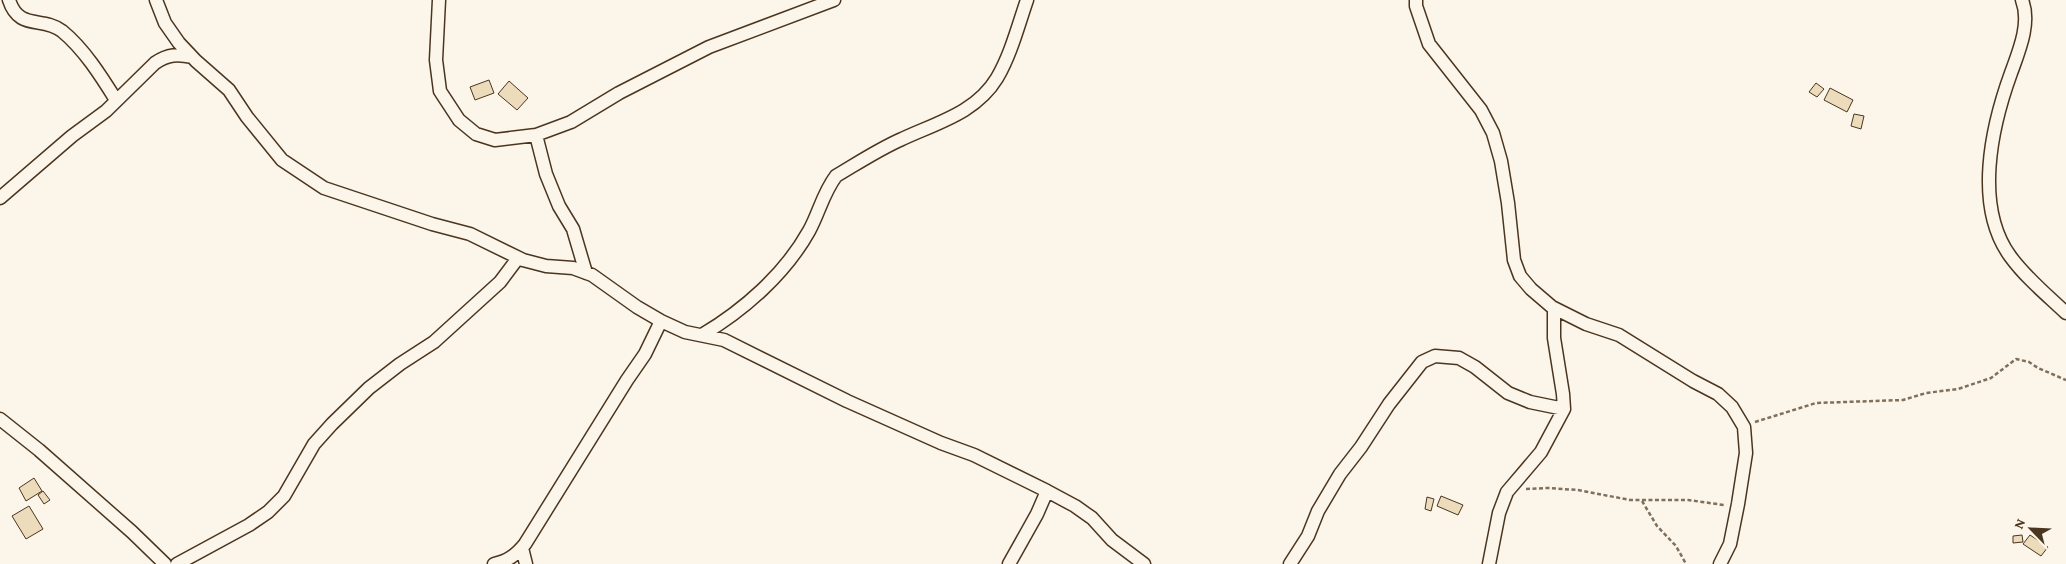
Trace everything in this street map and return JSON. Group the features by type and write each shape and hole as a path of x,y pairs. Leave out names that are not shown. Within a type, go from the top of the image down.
{"street":[{"path":"10,0 15,13 22,19 53,26 62,31 80,49 116,100"},
{"path":"156,0 165,23 179,42 228,90 282,160 324,188 470,234 518,258 546,266 573,268 598,278 637,307 661,321 685,332 724,340 847,401 940,443 974,456 1047,491 1075,506 1092,518 1112,540 1144,564"},
{"path":"439,0 436,60 440,91 459,120 476,134 496,140 536,135 570,122 619,93 710,47 834,0"},
{"path":"702,335 723,323 774,279 809,231 829,186 836,176 902,138 956,115 976,102 996,80 1000,72 1008,55 1027,0"},
{"path":"1416,0 1416,6 1429,44 1481,110 1493,133 1501,161 1508,203 1514,260 1520,276 1530,289 1554,309 1586,324 1620,335 1693,381 1718,394 1732,407 1744,427 1746,453 1738,504 1730,544 1720,564"},
{"path":"2022,0 2025,28 1998,112 1990,174 1989,203 1996,228 2009,255 2024,273 2066,313"},
{"path":"0,198 116,100 164,56 192,56"},
{"path":"536,135 546,174 559,206 573,230 586,273"},
{"path":"177,564 241,530 268,512 284,496 314,444 332,424 369,388 441,336 500,282 518,258"},
{"path":"1488,564 1499,513 1507,492 1541,452 1564,409 1554,338 1554,309"},
{"path":"494,564 507,561 522,548 645,354 661,321"},
{"path":"1290,564 1308,536 1318,511 1340,474 1361,447 1389,404 1422,362 1435,356 1458,358 1475,367 1508,393 1530,402 1564,409"},
{"path":"0,419 53,462 165,564"},
{"path":"1009,564 1038,514 1047,491"},
{"path":"522,548 526,564"}],"path":[{"path":"1744,427 1816,403 1902,400 1926,393 1958,389 1990,378 2016,359 2029,362 2066,380"},
{"path":"1507,492 1548,488 1578,490 1642,501 1688,500 1718,505 1738,504"},
{"path":"1642,501 1657,526 1676,546 1686,564"}],"building":[{"path":"489,80 494,93 475,100 470,87"},
{"path":"509,81 528,98 517,110 498,94"},
{"path":"1816,83 1824,89 1817,97 1809,92"},
{"path":"1830,88 1853,100 1847,112 1824,100"},
{"path":"1854,114 1864,116 1861,129 1851,126"},
{"path":"34,478 42,491 26,501 19,488"},
{"path":"43,491 50,500 44,504 38,495"},
{"path":"1441,496 1463,505 1458,515 1437,506"},
{"path":"1427,497 1434,499 1431,511 1425,509"},
{"path":"29,506 43,529 26,539 12,516"},
{"path":"2022,535 2023,542 2013,543 2013,536"},
{"path":"2030,535 2048,547 2041,556 2023,544"}]}
